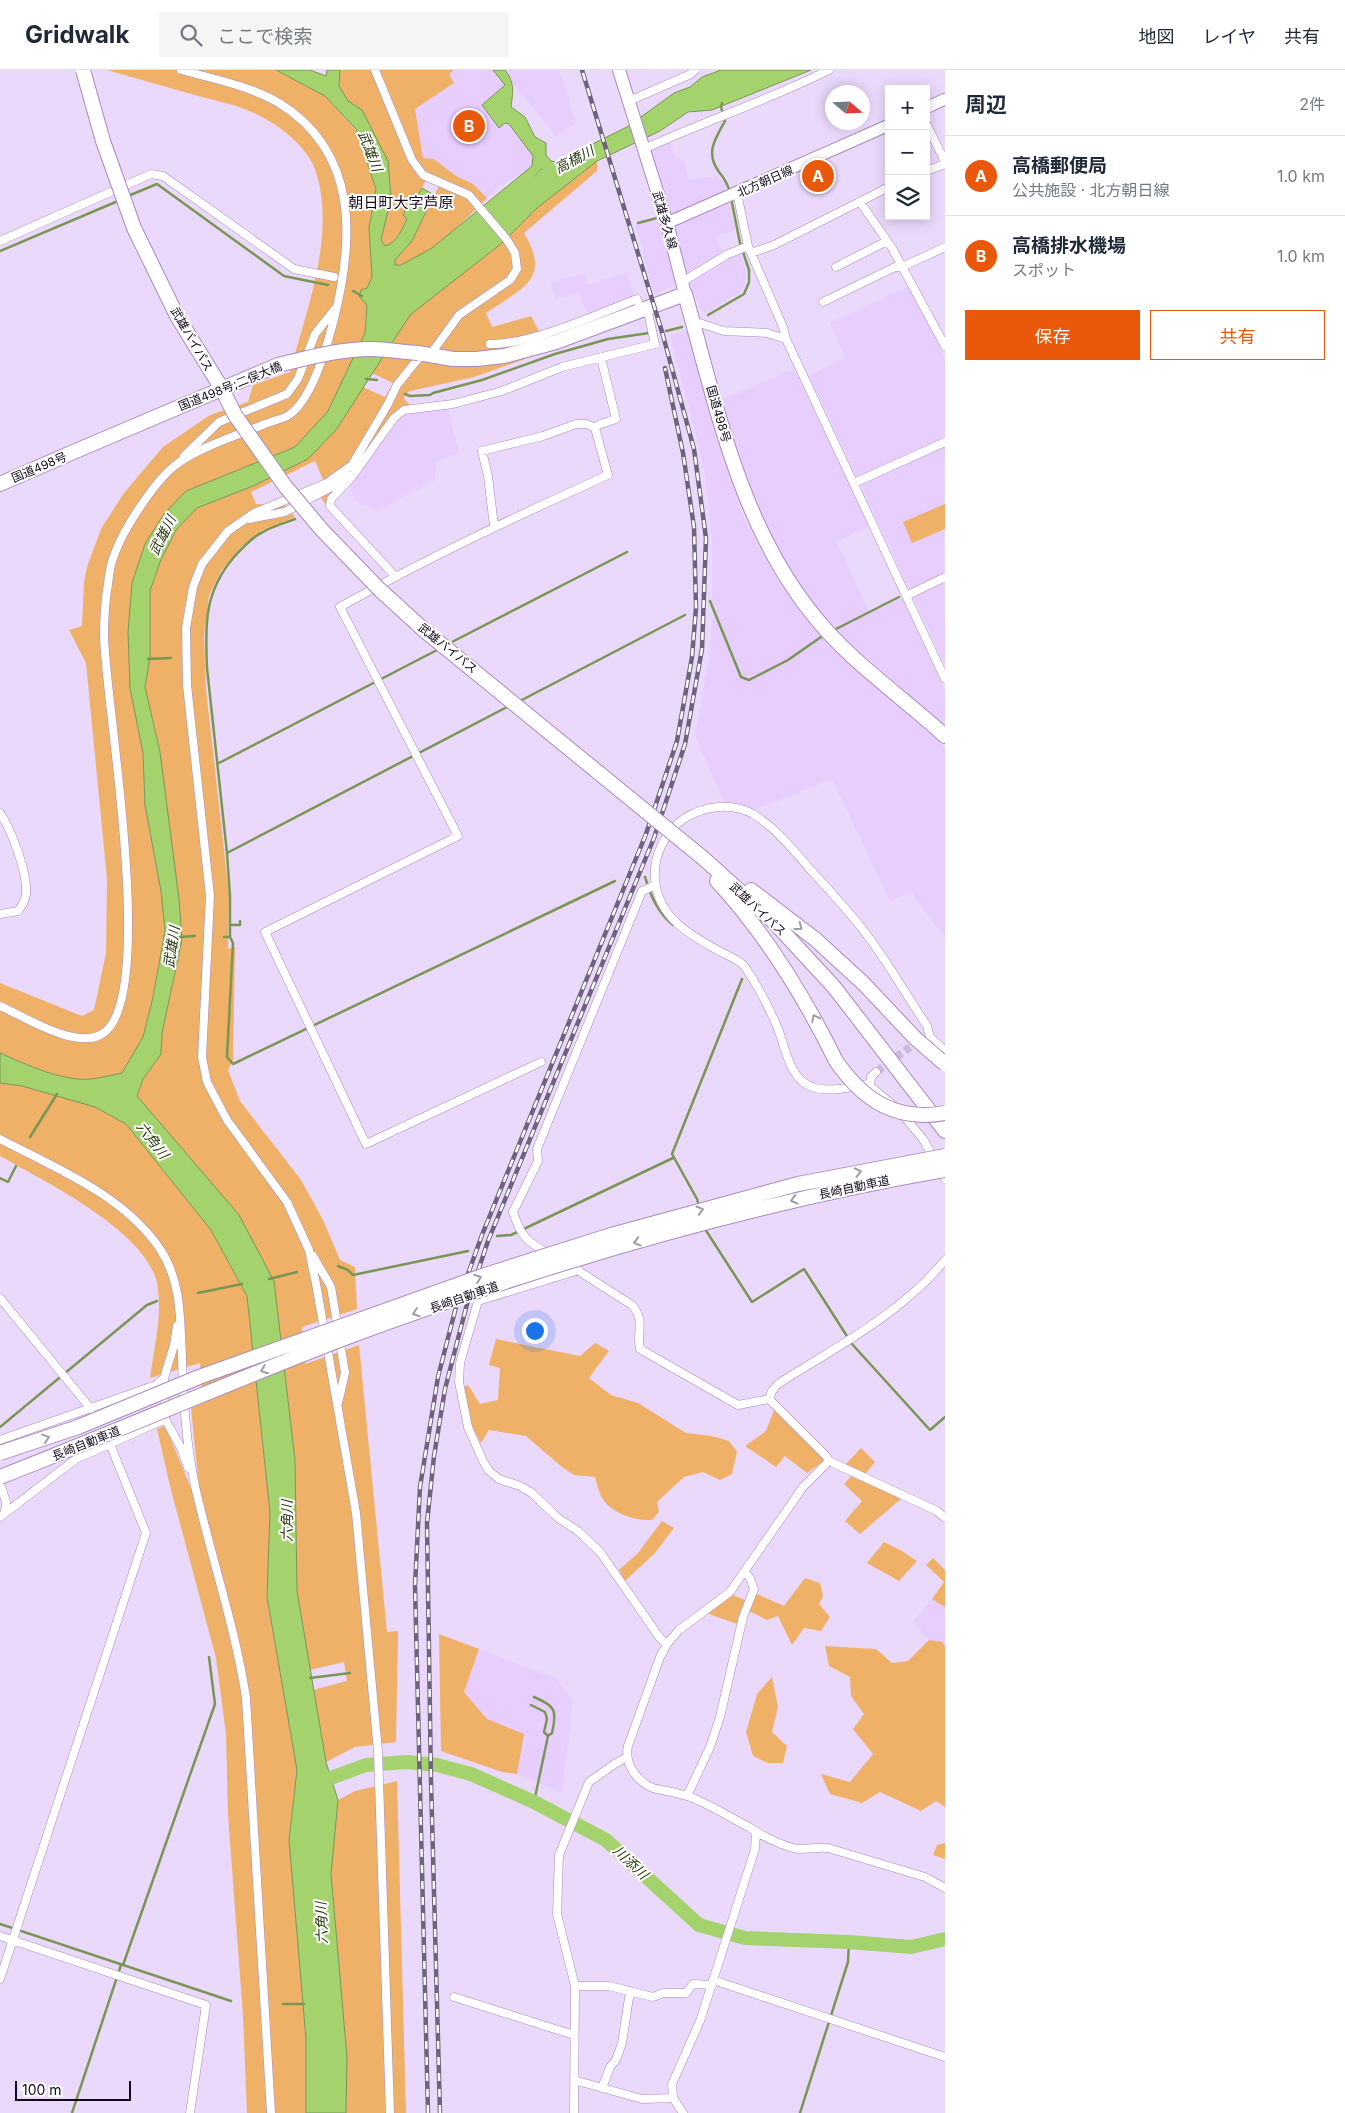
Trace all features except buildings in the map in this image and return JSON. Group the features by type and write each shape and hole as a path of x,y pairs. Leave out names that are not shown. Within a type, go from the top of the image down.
{"highway":[{"name":"武雄バイパス","path":"83,70 103,141 134,228 177,316 222,389 235,415 285,486 322,530 379,589 425,631 593,767 774,922 834,988 945,1131"},
{"path":"423,354 476,359 504,356 556,342 607,316 644,309 684,288"},
{"name":"国道498号","path":"684,288 732,460 752,513 798,596 825,629 851,656 945,736"},
{"name":"国道498号;二俣大橋","path":"78,450 278,366 311,357 371,349 423,354"},
{"name":"国道498号","path":"0,484 78,450"},
{"path":"702,861 735,878 815,939 863,983 913,1043 945,1064"},
{"path":"702,861 771,948 809,1006 836,1061 858,1089 884,1107 912,1114 945,1113"},
{"name":"長崎自動車道","path":"0,1452 78,1427 199,1377 467,1281 584,1244 722,1203 798,1184 945,1156"},
{"name":"長崎自動車道","path":"0,1477 92,1441 205,1393 337,1342 488,1288 616,1248 789,1201 878,1181 945,1170"}],"main road":[{"path":"619,70 630,104"},
{"path":"930,106 945,100"},
{"name":"武雄多久線","path":"630,104 667,223 684,288"},
{"name":"北方朝日線","path":"667,223 885,127"}],"street":[{"path":"175,465 204,448 289,415 306,396 328,343 343,284 347,251 346,212 342,187 333,164 322,144 300,119 264,95 181,70"},
{"path":"375,70 412,160 423,175 469,195 507,240 515,253 517,269 510,280 459,315 408,370 397,385 388,404 331,499 330,506 395,576"},
{"path":"630,104 692,74 695,70"},
{"path":"644,148 798,85 829,70"},
{"path":"929,130 945,163 930,169"},
{"path":"0,241 151,174 163,176 294,269 334,277"},
{"path":"684,288 738,250 774,245 885,189"},
{"path":"733,195 749,249 786,339 945,679"},
{"path":"860,202 887,241 945,346"},
{"path":"836,267 887,241"},
{"path":"823,302 895,267 902,267 945,247"},
{"path":"0,1006 66,1036 80,1039 94,1038 105,1033 114,1021 122,998 127,967 127,892 104,636 107,588 113,555 128,526 150,494 175,465 220,422 286,394 298,378 315,334 337,308"},
{"path":"245,520 285,512 338,487 351,478 394,418 404,410 453,404 502,391 562,367 655,344 644,309"},
{"path":"490,344 505,344 607,316"},
{"path":"693,321 724,331 767,334 786,339"},
{"path":"595,428 616,419 601,358"},
{"path":"494,526 488,476 482,451 543,436 576,424 587,424 595,428 608,475 494,526 395,576 340,607 458,836 265,932 366,1144 541,1062"},
{"path":"854,483 945,442"},
{"path":"337,1407 345,1373 331,1287 309,1250 287,1202 227,1120 207,1082 202,1057 210,896 187,685 186,628 193,587 202,564 228,531 254,513 328,483 352,465"},
{"path":"906,596 945,577"},
{"path":"945,1052 930,1037 927,1026 861,926 777,832 752,814 736,808 718,806 696,811 675,824 663,842 655,862 656,885 667,913 681,928 745,966 776,1024 792,1067 802,1081 815,1088 827,1089 869,1084 895,1108 923,1139 945,1179"},
{"path":"0,812 7,823 26,885 26,895 18,911 0,914"},
{"path":"656,885 642,891 537,1149 538,1161 513,1212 520,1230 528,1241 579,1270 632,1305 638,1313 641,1322 638,1340 640,1349 653,1358 683,1372 724,1399 738,1405 769,1399"},
{"path":"913,1043 923,1037 930,1037"},
{"path":"869,1084 871,1077 876,1072"},
{"path":"0,1139 80,1182 115,1204 141,1225 161,1250 175,1278 180,1302 184,1422 195,1485 240,1658 246,1698 271,2113"},
{"path":"309,1250 356,1514 378,1752 390,2113"},
{"path":"769,1399 772,1391 778,1384 901,1305 945,1260"},
{"path":"579,1270 478,1301 460,1363 458,1382 468,1427 489,1471 499,1479 520,1486 532,1493 558,1518 590,1541 600,1552 660,1638 667,1644"},
{"path":"0,1298 91,1409"},
{"path":"180,1302 174,1345 164,1378 165,1419 181,1448 195,1485"},
{"path":"0,1440 156,1385 164,1378"},
{"path":"769,1399 829,1461 937,1511 945,1518"},
{"path":"2,1514 76,1459 165,1419"},
{"path":"0,1979 146,1533 110,1444"},
{"path":"829,1461 803,1487 730,1592 692,1619 667,1644 660,1657 628,1746 627,1757 633,1771 644,1782 653,1787 687,1796 749,1827 756,1833 792,1848 801,1850 817,1846 828,1848 925,1877 945,1888"},
{"path":"0,1483 6,1502 2,1514"},
{"path":"687,1796 710,1747 720,1717 742,1617 754,1589 750,1578 745,1572"},
{"path":"574,2113 575,1986 557,1914 559,1855 590,1782 627,1757"},
{"path":"683,2113 673,2098 672,2084 700,2021 713,1983 757,1839 756,1833"},
{"path":"0,1936 15,1933 118,1975 206,2005 190,2113"},
{"path":"575,1986 609,1986 653,1997 663,1992 686,1993 693,1984 713,1983 825,2017 945,2057"},
{"path":"602,2088 622,2043 630,1991"},
{"path":"454,1997 574,2035"},
{"path":"574,2080 642,2099 673,2098"}],"shaded area":[{"path":"107,70 276,70 325,96 355,129 376,189 369,228 372,277 367,288 365,333 328,411 295,447 186,491 145,544 143,753 145,805 161,891 165,931 153,997 143,1037 122,1073 95,1079 80,1079 56,1075 0,1053 0,983 82,1016 94,1010 106,953 107,879 86,663 69,630 82,626 84,582 87,567 101,529 124,493 163,447 210,415 248,402 253,385 290,372 316,274 323,224 322,199 317,175 312,163 297,143 276,126 237,106"},
{"path":"340,70 454,70 449,74 454,83 415,109 423,158 434,159 456,176 473,184 487,198 431,249 406,263 395,265 395,260 412,241 439,186 426,180 418,195 414,194 403,214 407,218 399,235 393,242 385,246 381,240 391,198 362,110 348,101 338,86"},
{"path":"454,70 559,70 576,123 556,136 511,81 482,105 499,128 505,123 509,124 533,156 532,166 501,185 487,198 473,184 456,176 434,160 423,159 415,109 454,83 449,74"},
{"path":"670,139 674,157 685,161 688,180 718,176 725,183 735,230 715,236 723,254 738,247 746,272 745,285 740,292 704,313 694,295 686,274 650,149"},
{"path":"597,161 597,171 524,233 532,249 535,262 534,272 521,289 486,313 492,327 531,316 540,333 545,352 474,377 410,391 405,394 404,399 411,406 396,421 350,484 325,504 317,491 324,482 315,461 251,492 256,504 284,505 295,517 261,531 240,548 221,571 209,596 204,636 206,689 229,895 228,949 235,947 233,1061 228,1070 240,1101 301,1180 323,1220 340,1260 355,1267 357,1309 302,1327 305,1364 359,1345 387,1632 398,1631 396,1742 355,1747 326,1762 313,1690 347,1681 344,1662 310,1670 297,1591 295,1460 274,1281 137,1096 143,1079 161,1054 162,1034 182,940 160,752 145,687 150,658 150,591 160,562 176,530 197,508 253,486 336,430 363,387 385,397 393,383 372,373 410,315 502,243 537,208"},
{"path":"660,219 676,284 654,294 643,256 644,251 635,225"},
{"path":"626,272 635,298 588,315 578,292 556,299 551,283 584,273 588,285"},
{"path":"909,286 945,358 945,437 857,477 809,375 845,358 830,323"},
{"path":"687,330 693,340 728,470 745,521 772,567 793,600 851,665 945,747 945,938 911,892 890,901 832,779 760,808 749,808 724,802 695,736 710,651 712,618 717,615 717,607 712,601 712,537 705,476 698,441 670,335"},
{"path":"794,369 869,526 836,542 870,614 902,598 945,691 945,729 855,653 836,632 805,592 783,559 758,514 734,449 721,400"},
{"path":"447,404 459,453 436,462 435,480 377,511 353,499 350,484 396,421 411,406"},
{"path":"945,446 944,487 945,665 860,483"},
{"path":"945,504 945,529 912,543 903,522"},
{"path":"0,1083 22,1086 95,1107 126,1124 211,1230 247,1296 270,1512 267,1597 297,1770 289,1840 306,2039 306,2113 247,2113 243,2016 228,1815 226,1734 216,1658 170,1486 157,1429 165,1425 192,1491 199,1487 191,1408 203,1403 200,1363 150,1378 157,1330 159,1295 157,1283 149,1264 134,1245 91,1209 0,1156"},
{"path":"496,1339 580,1356 595,1343 609,1351 589,1378 611,1395 638,1403 686,1433 712,1436 729,1441 737,1452 732,1474 720,1480 703,1472 684,1477 657,1502 659,1512 652,1520 645,1520 623,1515 610,1507 600,1494 595,1477 574,1475 526,1436 489,1430 481,1443 470,1423 462,1388 468,1385 480,1404 498,1400 500,1368 489,1365"},
{"path":"774,1410 825,1460 807,1473 785,1456 776,1467 745,1446 766,1431"},
{"path":"861,1448 875,1462 860,1480 902,1498 860,1534 845,1521 862,1501 844,1484 856,1471 845,1465"},
{"path":"662,1521 674,1528 654,1554 625,1581 619,1570 638,1553"},
{"path":"884,1542 917,1561 899,1581 867,1563"},
{"path":"933,1558 945,1570 945,1607 932,1599 944,1582 926,1565"},
{"path":"805,1578 820,1583 823,1596 819,1604 830,1617 821,1631 804,1628 792,1645 778,1616 767,1620 743,1608 737,1624 706,1613 733,1595 752,1603 757,1594 784,1606"},
{"path":"932,1599 945,1607 945,1646 942,1642 929,1640 913,1622"},
{"path":"439,1634 479,1649 464,1692 487,1719 524,1734 517,1774 502,1772 441,1751"},
{"path":"929,1640 942,1642 945,1646 945,1807 936,1801 921,1811 880,1792 862,1803 830,1794 821,1774 850,1782 873,1754 853,1729 864,1714 851,1696 850,1677 829,1666 825,1646 876,1649 892,1663 908,1661"},
{"path":"479,1649 556,1678 573,1702 562,1793 517,1774 523,1734 487,1719 464,1692"},
{"path":"772,1677 778,1707 772,1732 787,1746 783,1763 768,1763 753,1756 746,1732 757,1694"},
{"path":"397,1781 406,2113 346,2113 347,2057 331,1874 338,1800 355,1791"},
{"path":"945,1843 945,1859 933,1855 937,1845"}],"water":[{"path":"276,70 310,70 326,76 327,70 340,70 339,86 348,101 362,110 388,161 391,198 381,240 385,246 393,242 401,231 407,219 403,215 414,193 418,195 422,188 434,195 412,241 395,260 395,265 401,265 432,248 532,166 533,156 509,124 505,123 499,128 482,105 505,85 493,70 505,70 512,83 511,107 525,117 535,137 546,143 546,155 551,161 556,162 627,127 674,93 690,87 702,77 721,70 811,70 712,110 688,112 660,131 597,161 537,208 502,243 410,315 336,430 308,459 253,486 197,508 176,530 160,562 150,591 150,658 145,687 160,752 179,899 182,940 162,1033 161,1054 143,1079 137,1096 239,1215 274,1281 295,1460 297,1591 326,1762 338,1800 331,1874 347,2057 346,2113 306,2113 306,2039 289,1840 297,1770 267,1597 270,1512 247,1296 211,1230 126,1124 95,1107 22,1086 0,1083 0,1053 56,1075 68,1078 91,1079 122,1073 143,1037 153,997 165,931 161,891 145,805 143,753 130,688 128,632 132,583 145,544 164,514 186,491 295,447 328,411 365,333 367,305 359,296 361,290 367,288 372,277 369,228 376,189 356,129 325,96","holes":["541,169 545,170 532,193 527,196 521,193"]}],"waterway":[{"path":"722,103 721,107 725,121 715,140 712,152 715,165 726,182 730,193"},
{"name":"高橋川","path":"511,207 551,171"},
{"path":"128,196 157,184 284,276 328,285"},
{"path":"708,315 744,294 749,282 749,270 740,243 731,198"},
{"path":"0,251 118,201"},
{"path":"638,223 657,218"},
{"path":"353,291 362,296"},
{"path":"666,331 682,327"},
{"path":"405,394 410,396 430,395 482,380 555,354 608,339 649,333"},
{"path":"366,379 377,380"},
{"path":"224,937 230,937 230,896 207,668 206,637 208,610 217,583 224,570 240,550 259,534 295,519"},
{"path":"448,644 627,552"},
{"path":"836,629 899,597"},
{"path":"710,601 741,677 749,680 788,660 821,637"},
{"path":"518,702 685,615"},
{"path":"217,764 439,649"},
{"path":"148,659 171,658"},
{"path":"227,853 509,706"},
{"path":"645,877 655,903 673,925"},
{"path":"230,937 233,943 227,1057 233,1064 615,881"},
{"path":"230,925 240,925 240,921"},
{"name":"武雄川","path":"179,937 195,936"},
{"path":"699,1206 672,1154 742,979"},
{"path":"30,1137 57,1094"},
{"path":"497,1236 511,1235 673,1158"},
{"path":"0,1178 8,1182 16,1166"},
{"path":"705,1229 752,1302 804,1269 852,1344 930,1430 945,1417"},
{"path":"338,1266 348,1270 353,1275 468,1251"},
{"path":"269,1279 297,1272"},
{"path":"198,1293 242,1284"},
{"path":"0,1427 147,1305 157,1301"},
{"path":"123,1965 215,1704 209,1657"},
{"path":"310,1678 350,1673"},
{"path":"534,1697 551,1707 554,1719 552,1733 548,1736 534,1802"},
{"path":"531,1705 545,1712 547,1719 544,1732 548,1736"},
{"name":"川添川","path":"317,1783 366,1765 407,1762 437,1765 471,1774 534,1802 606,1840 699,1925 745,1938 849,1942 911,1947 945,1939"},
{"path":"0,1924 231,2001"},
{"path":"800,2113 848,1962 849,1942"},
{"path":"72,2113 121,1965"},
{"path":"283,2004 304,2004"}],"tunnel":[{"path":"876,1072 910,1047"}],"railway":[{"path":"440,2113 431,1781 427,1523 434,1456 445,1389 467,1304 488,1241 654,838 685,744 702,649 706,538 694,449 662,332 582,70"},
{"path":"428,2113 415,1586 420,1487 438,1377 456,1307 482,1235 646,834 677,741 692,657 696,608 694,527 683,453 665,368"}],"place":[{"name":"高橋排水機場","path":"469,126"},
{"name":"高橋郵便局","path":"818,176"}],"district":[{"name":"朝日町大字芦原","path":"401,202"}],"water label":[{"name":"六角川","path":"153,1140"},
{"name":"六角川","path":"286,1521"},
{"name":"六角川","path":"321,1923"}]}
